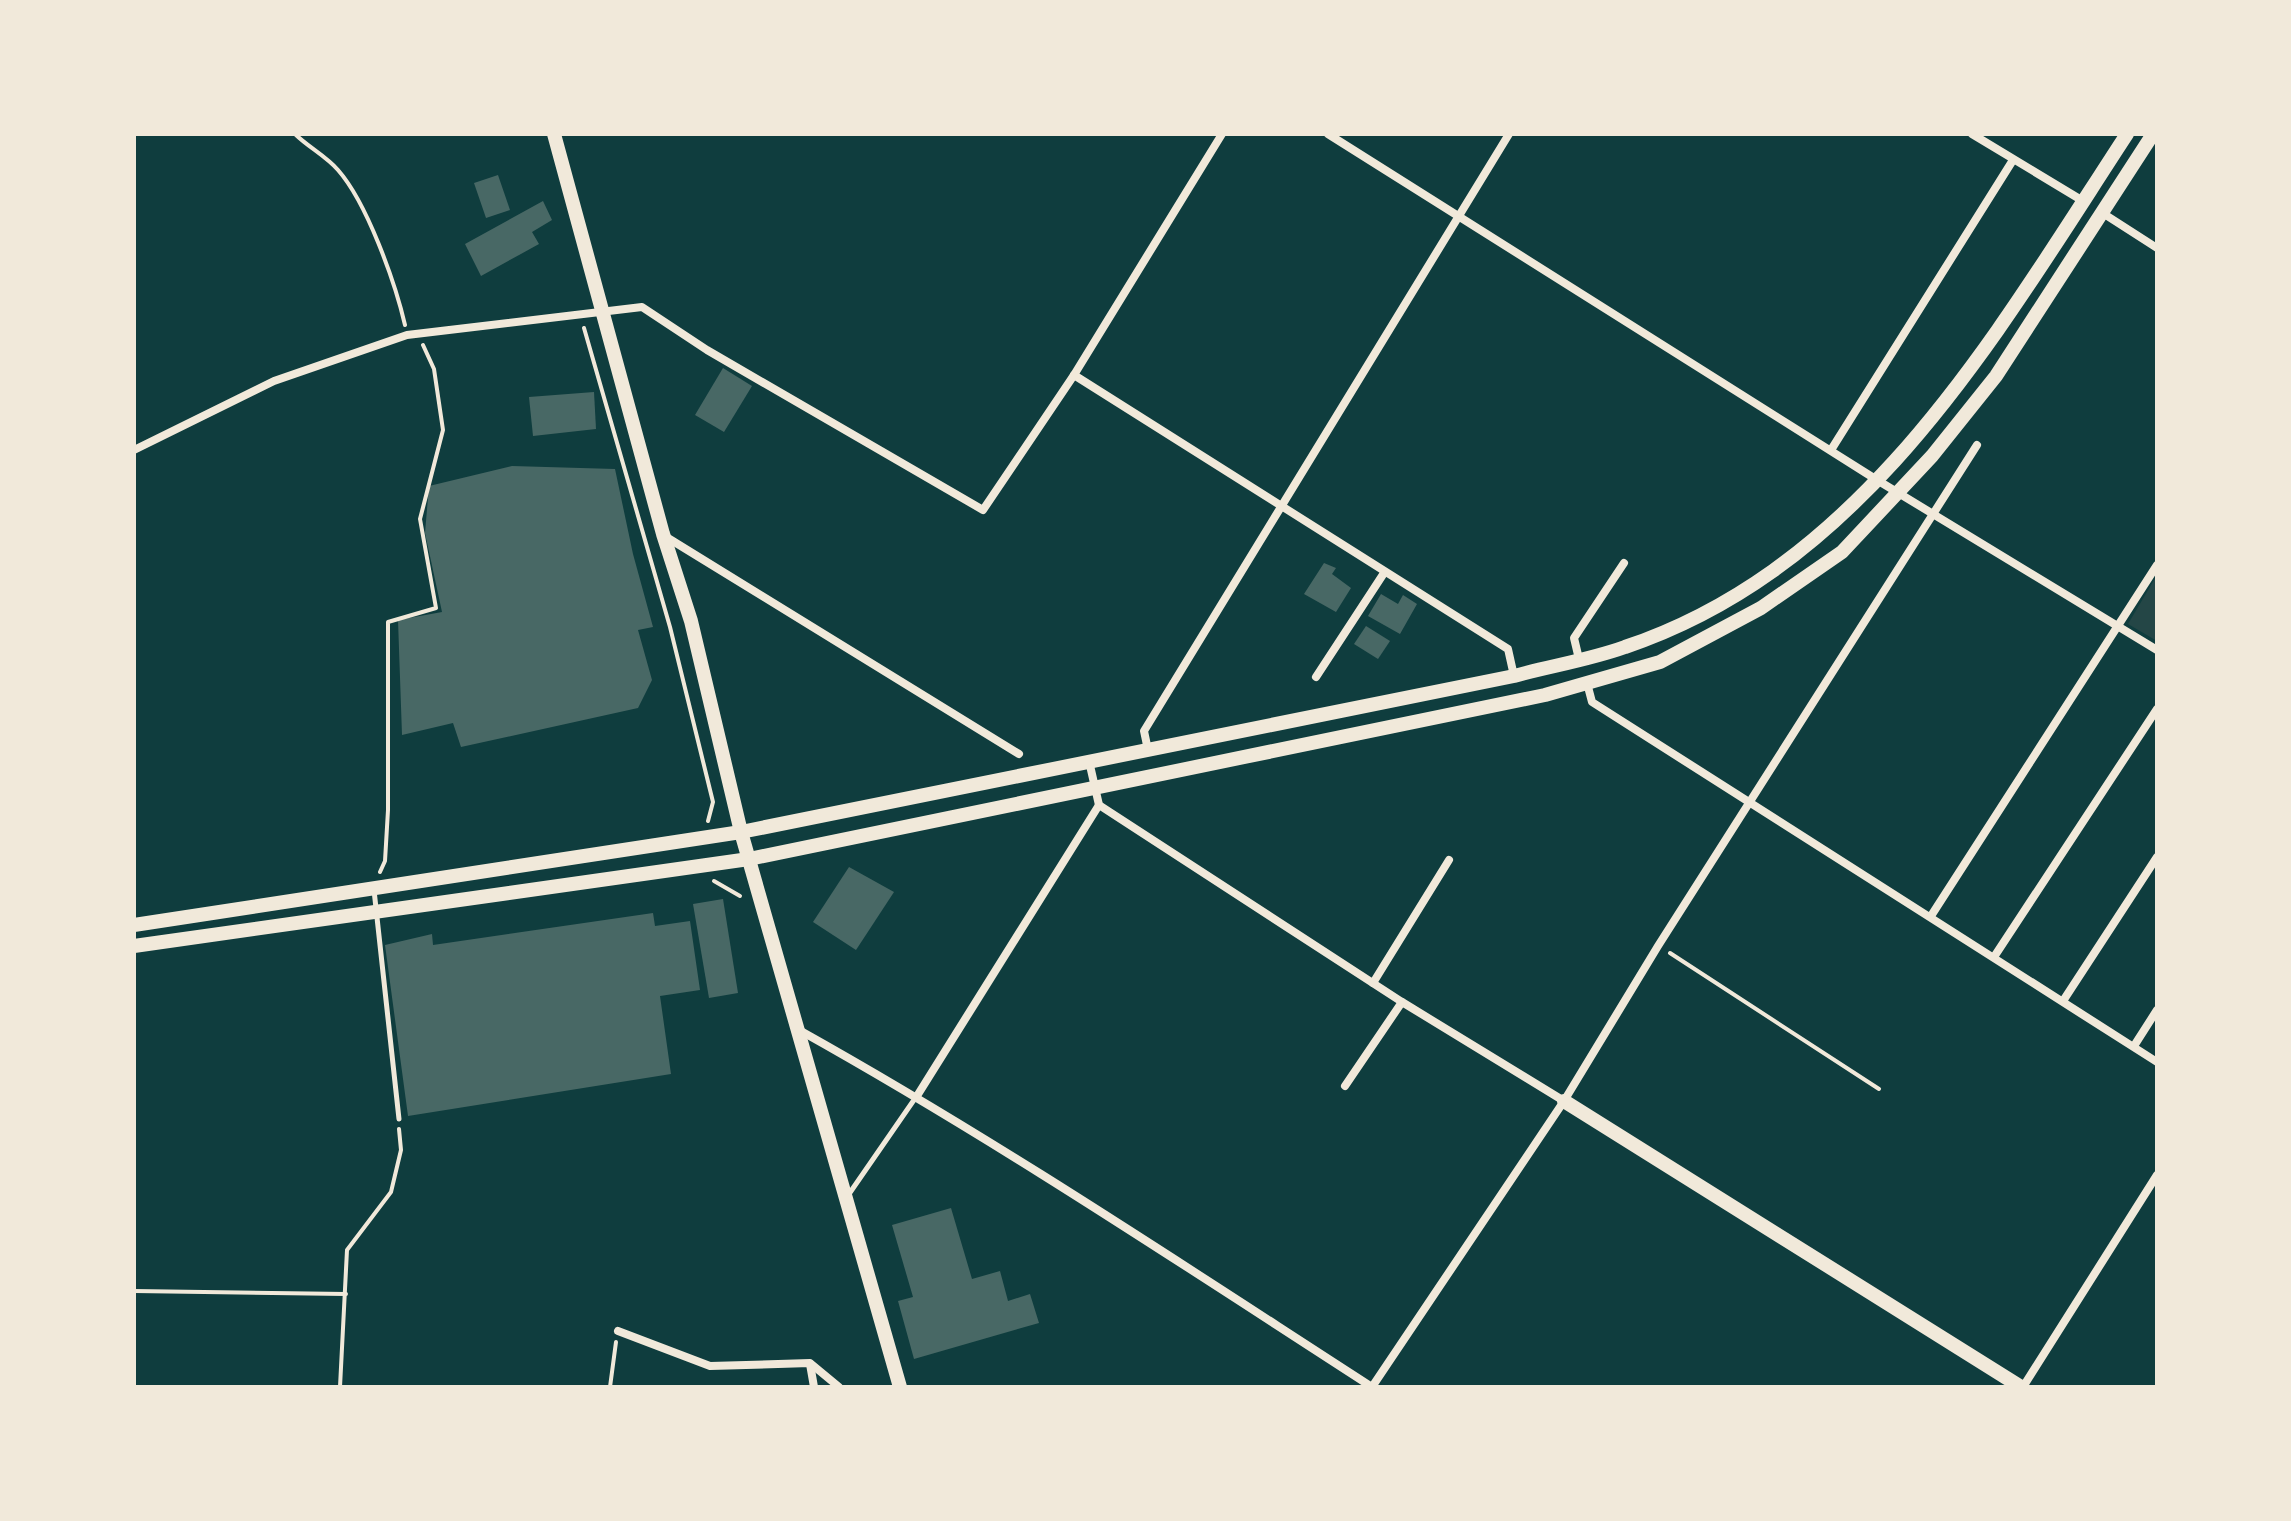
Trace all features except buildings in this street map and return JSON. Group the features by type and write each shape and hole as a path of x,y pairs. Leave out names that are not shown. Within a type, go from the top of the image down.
{"street":[{"path":"554,134 663,534 691,621 741,832 900,1387"},
{"path":"134,450 274,381 407,335 642,307 707,350 983,510 1074,375 1222,134"},
{"path":"1328,134 1877,480 2157,650"},
{"path":"1148,750 1144,731 1509,134"},
{"path":"1972,134 2083,201"},
{"path":"134,925 370,883 741,832 1514,676 1626,647 1715,607 1800,554 1877,480 1974,366 2127,134"},
{"path":"134,946 749,859 1545,695 1660,662 1761,608 1842,552 1898,493 1996,376 2153,134"},
{"path":"1831,450 2013,160"},
{"path":"2101,212 2157,248"},
{"path":"1074,375 1508,649 1514,676"},
{"path":"797,1029 917,1096 1114,1219 1372,1387 1564,1101 1658,946 1977,445"},
{"path":"663,534 1019,754"},
{"path":"1579,659 1574,638 1624,563"},
{"path":"1931,916 2157,565"},
{"path":"1316,677 1384,573"},
{"path":"1587,683 1592,702 2157,1062"},
{"path":"1994,957 2157,709"},
{"path":"1089,761 1099,805 1402,1002 2022,1387 2157,1175"},
{"path":"917,1096 1099,805"},
{"path":"2063,1001 2157,857"},
{"path":"1373,983 1449,860"},
{"path":"1345,1086 1402,1002"},
{"path":"2134,1046 2157,1010"},
{"path":"618,1331 710,1366 810,1363 839,1387"},
{"path":"810,1363 814,1387"}],"lane":[{"path":"370,883 377,912 399,1119"},
{"path":"845,1199 917,1096"}],"path":[{"path":"295,134 338,170 356,200 396,289 407,335"},
{"path":"583,325 688,700 713,802 708,823"},
{"path":"370,883 385,861 388,622 436,608 420,519 443,430 434,369 418,334"},
{"path":"370,883 383,874"},
{"path":"708,877 739,894 744,909"},
{"path":"1658,946 1879,1089"},
{"path":"340,1387 347,1250 391,1192 401,1150 399,1119"},
{"path":"134,1291 346,1294"},
{"path":"610,1387 618,1331"}],"shaded area":[{"path":"2157,575 2157,641 2128,624"}]}
